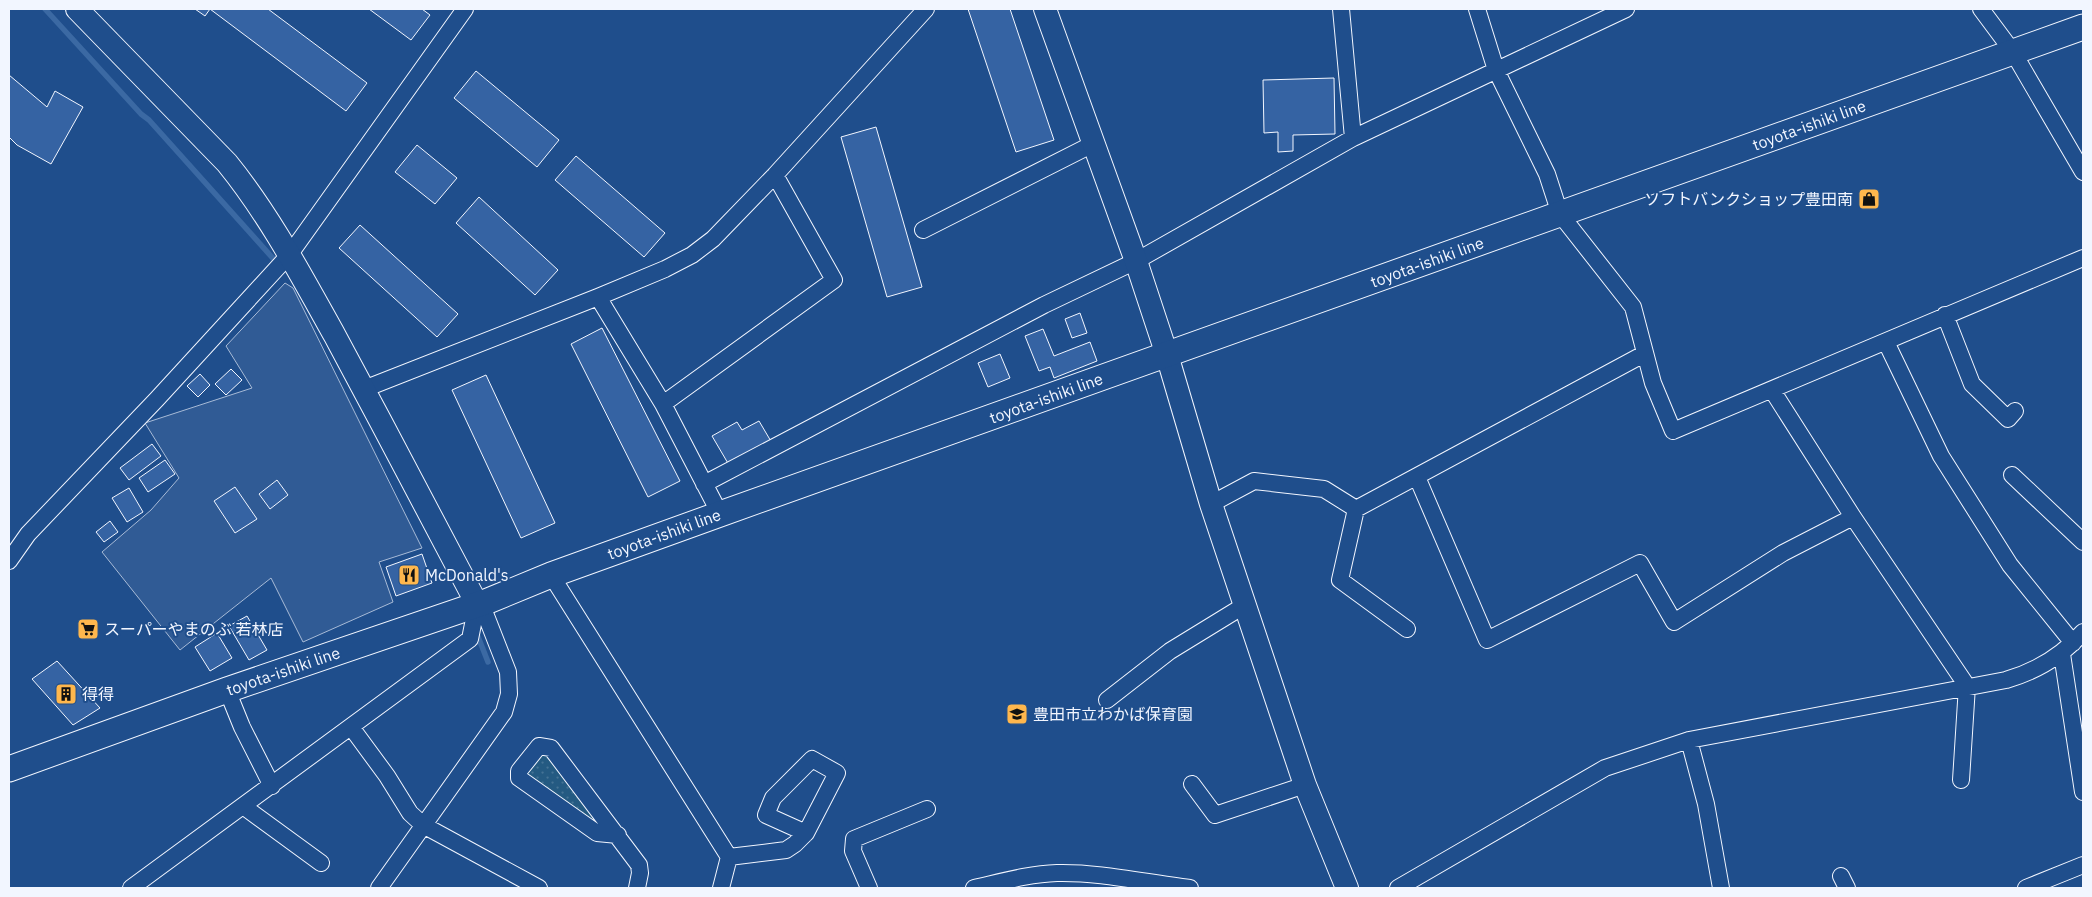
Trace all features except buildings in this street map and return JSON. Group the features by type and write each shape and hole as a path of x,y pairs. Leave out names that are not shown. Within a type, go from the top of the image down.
{"main road":[{"name":"toyota-ishiki line","path":"9,769 227,690 479,604 551,575 720,514 2083,27"}],"street":[{"path":"77,9 227,163 243,182 290,254 479,604 508,672 509,694 504,712 379,888"},
{"path":"9,561 28,534 163,392 290,254 465,9"},
{"path":"364,390 598,297 665,269 692,255 714,239 775,175 926,9"},
{"path":"1045,9 1136,261 1167,355 1211,504 1305,785 1347,888"},
{"path":"1341,9 1353,138"},
{"path":"1477,9 1496,70 1547,174 1560,214 1633,307 1652,383 1673,431 2083,258"},
{"path":"704,484 1036,310 1136,261 1353,138 1626,9"},
{"path":"1981,9 2013,52 2083,172"},
{"path":"923,230 1093,144"},
{"path":"663,404 834,280 775,175"},
{"path":"598,297 663,404 720,514"},
{"path":"1945,315 1972,384 2008,419 2015,411"},
{"path":"1886,342 1941,456 2010,565 2073,643 2083,792"},
{"path":"1356,509 1417,478 1644,354"},
{"path":"1772,390 1853,517 1968,686 1961,780"},
{"path":"2012,474 2083,542"},
{"path":"1417,478 1487,640 1640,563 1674,622 1783,553 1853,517"},
{"path":"1211,504 1254,481 1324,489 1356,509"},
{"path":"1356,509 1340,580 1407,629"},
{"path":"551,575 729,857 721,888"},
{"path":"131,888 272,786 470,638 479,604"},
{"path":"1107,700 1170,651 1245,605"},
{"path":"1398,888 1605,768 1689,740 2006,680 2024,675 2073,643"},
{"path":"227,690 242,727 272,786"},
{"path":"351,727 387,776 410,813 423,825 539,888"},
{"path":"1689,740 1706,804 1721,888"},
{"path":"618,835 597,833 519,778 518,771 538,746 551,748 618,835 639,865 637,888"},
{"path":"729,857 786,850 806,833 837,773 812,759 773,798 766,816 806,833"},
{"path":"1192,784 1215,815 1305,785"},
{"path":"243,806 320,863"},
{"path":"869,888 853,850 854,839 927,809"},
{"path":"2028,888 2083,865"},
{"path":"974,888 1031,876 1056,873 1086,881 1185,888"}],"shaded area":[{"path":"285,283 293,288 422,548 379,562 393,602 303,642 271,578 180,650 102,552 151,510 179,478 145,423 252,388 226,346"},
{"path":"537,755 551,756 597,818 594,821 527,776 528,765"}],"waterway":[{"path":"45,9 141,114 149,120 278,264"},
{"path":"477,634 488,662"}],"place":[{"name":"ソフトバンクショップ豊田南","path":"1869,199"},
{"name":"McDonald's","path":"409,575"},
{"name":"スーパーやまのぶ 若林店","path":"88,629"},
{"name":"得得","path":"66,694"},
{"name":"豊田市立わかば保育園","path":"1017,714"}]}
